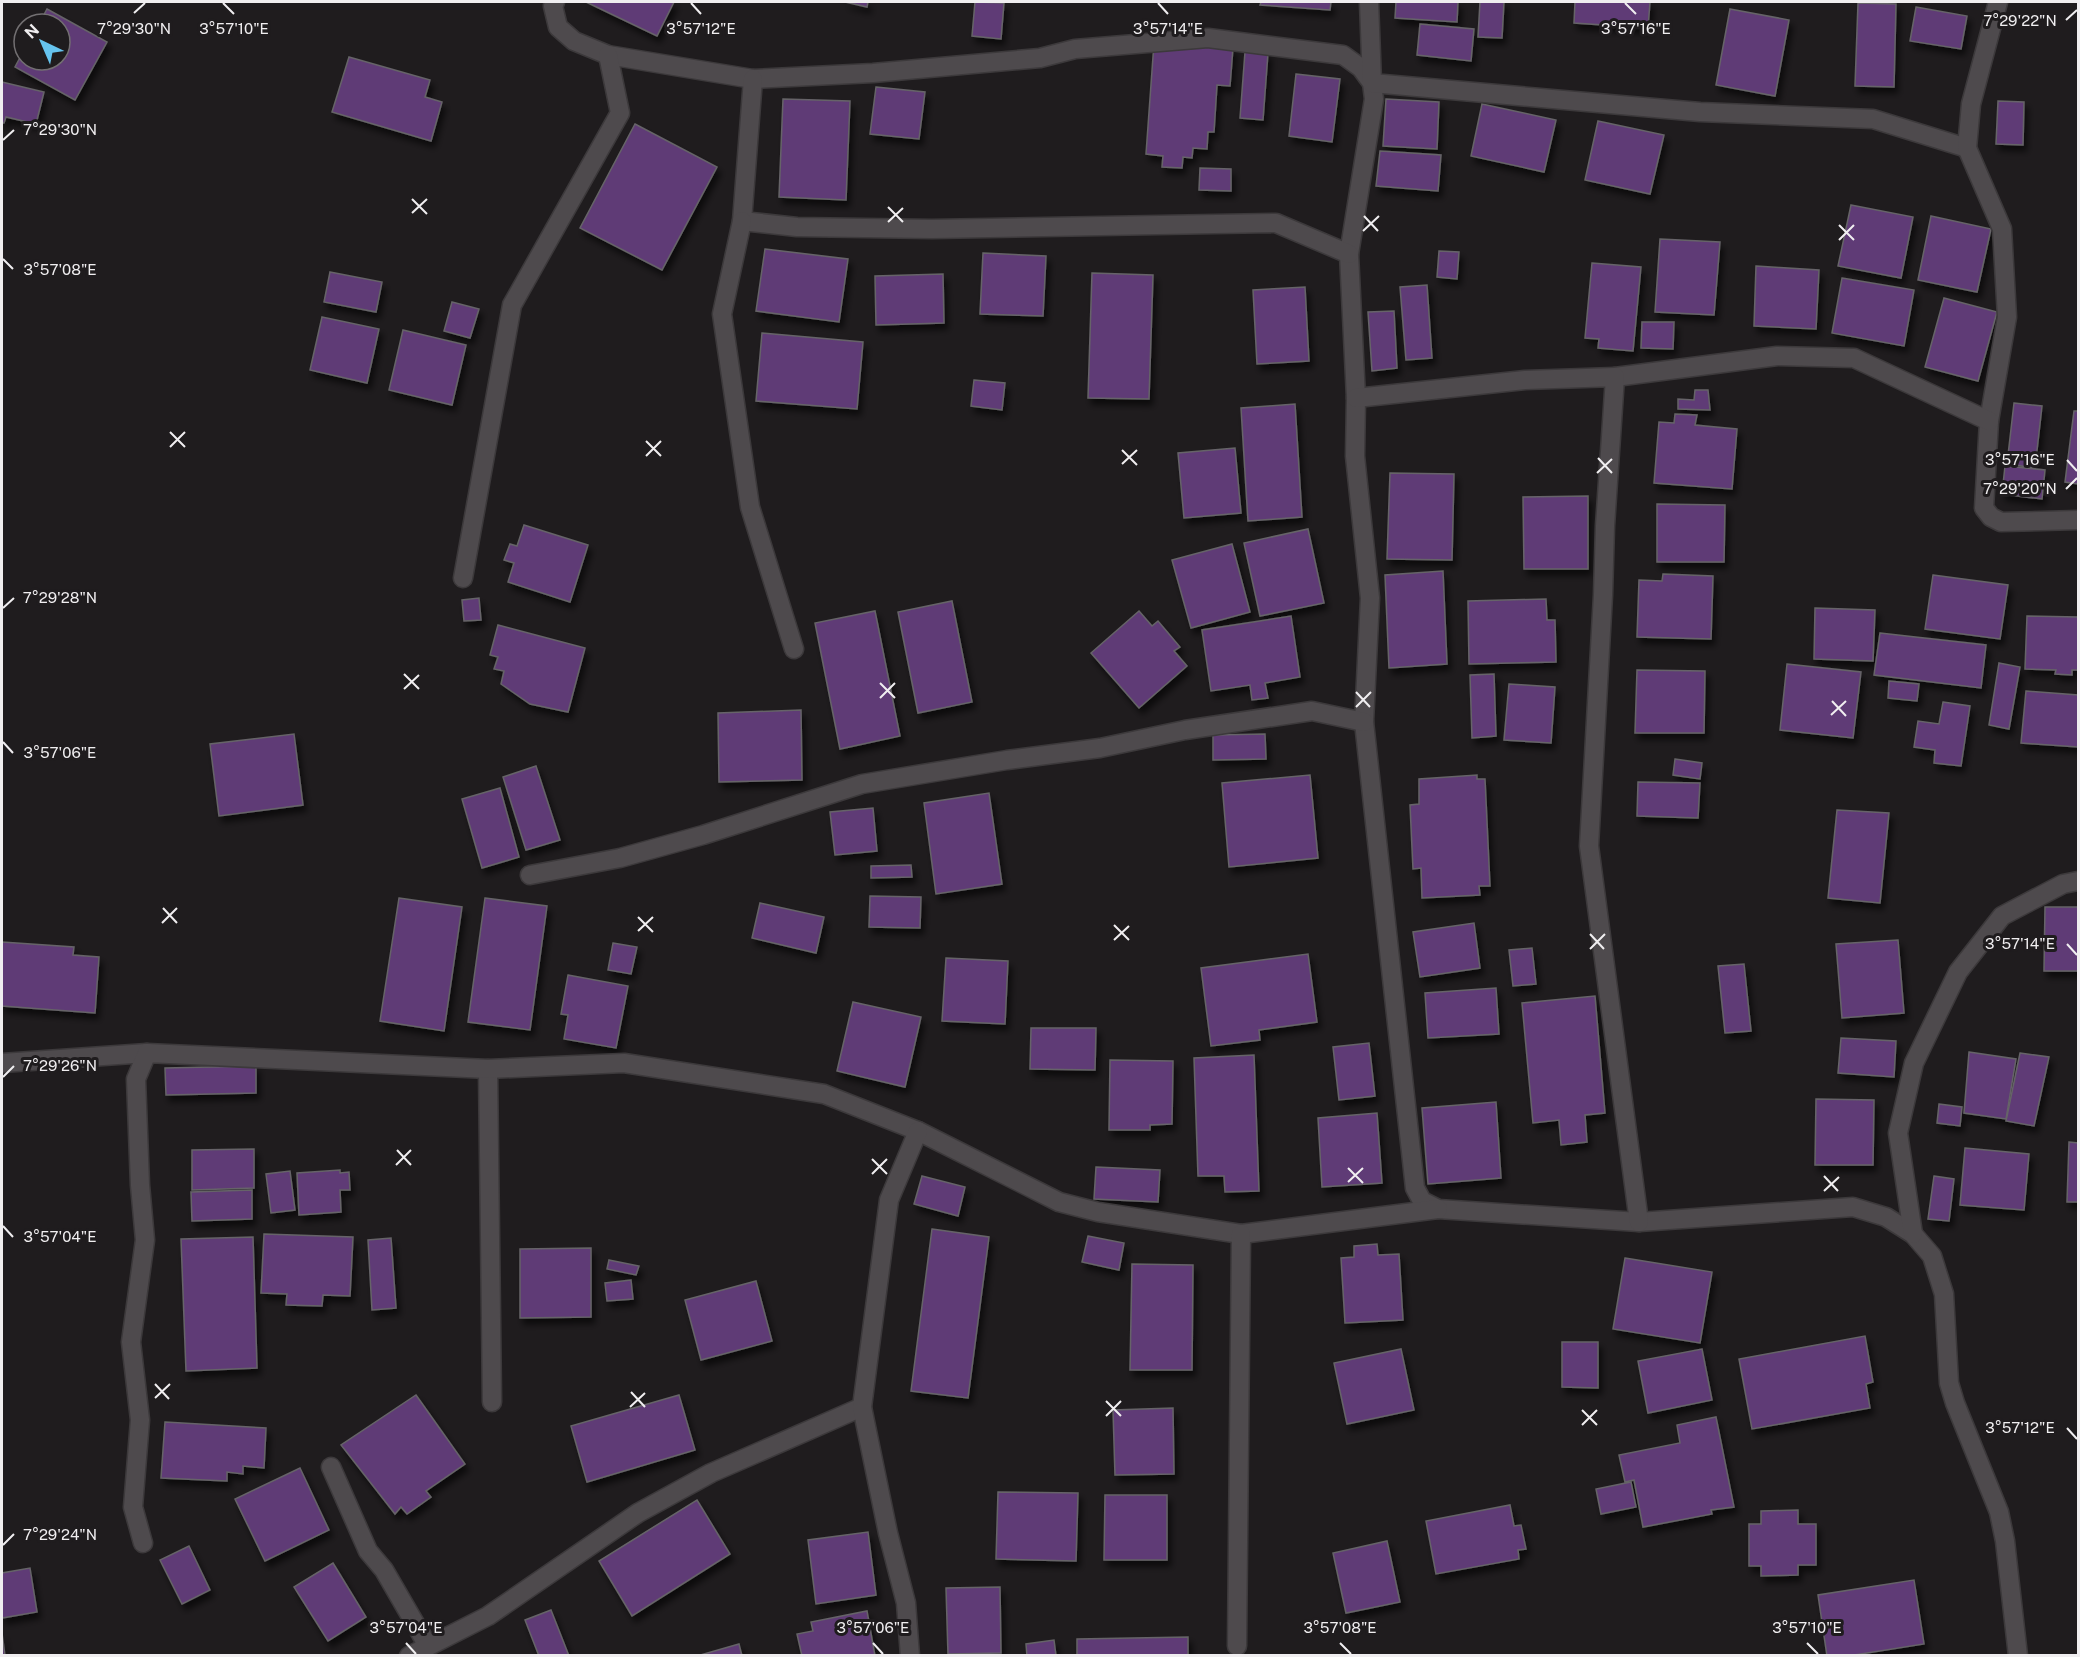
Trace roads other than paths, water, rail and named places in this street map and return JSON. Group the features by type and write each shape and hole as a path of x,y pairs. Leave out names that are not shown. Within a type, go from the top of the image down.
{"street":[{"path":"555,2 553,6 558,27 574,41 608,55 753,79 873,73 1040,58 1075,49 1208,38 1342,55 1361,68 1372,83 1700,112 1874,119 1967,148"},
{"path":"1369,2 1374,99 1349,254 1356,398 1355,456 1370,598 1364,722 1415,1188 1422,1202 1438,1209"},
{"path":"1998,2 1971,104 1967,148 2002,229 2007,317 1989,421 1984,508 1991,517 2001,522 2079,520"},
{"path":"463,578 512,304 620,112 608,55"},
{"path":"753,79 742,220 722,314 750,507 794,649"},
{"path":"742,220 797,227 932,229 1276,223 1349,254"},
{"path":"1356,398 1525,380 1615,377 1777,356 1854,358 1989,421"},
{"path":"1615,377 1605,526 1604,595 1590,846 1639,1222"},
{"path":"530,875 620,858 703,835 862,784 1007,760 1100,748 1185,730 1312,711 1364,722"},
{"path":"1913,1234 1898,1133 1914,1063 1958,972 2002,916 2062,884 2079,880"},
{"path":"2,1063 147,1053 488,1069 624,1063 824,1094 918,1131 1059,1202 1098,1212 1241,1234 1438,1209 1639,1222 1852,1207 1886,1217 1913,1234 1932,1256 1944,1294 1949,1383 1999,1512 2006,1541 2018,1656"},
{"path":"143,1543 133,1507 140,1420 131,1342 145,1240 140,1185 136,1079 147,1053"},
{"path":"488,1069 492,1402"},
{"path":"910,1656 906,1603 888,1533 862,1407 889,1200 918,1131"},
{"path":"1237,1646 1241,1234"},
{"path":"409,1656 488,1616 649,1507 711,1473 862,1407"},
{"path":"331,1467 368,1551 384,1570 428,1646"}]}
